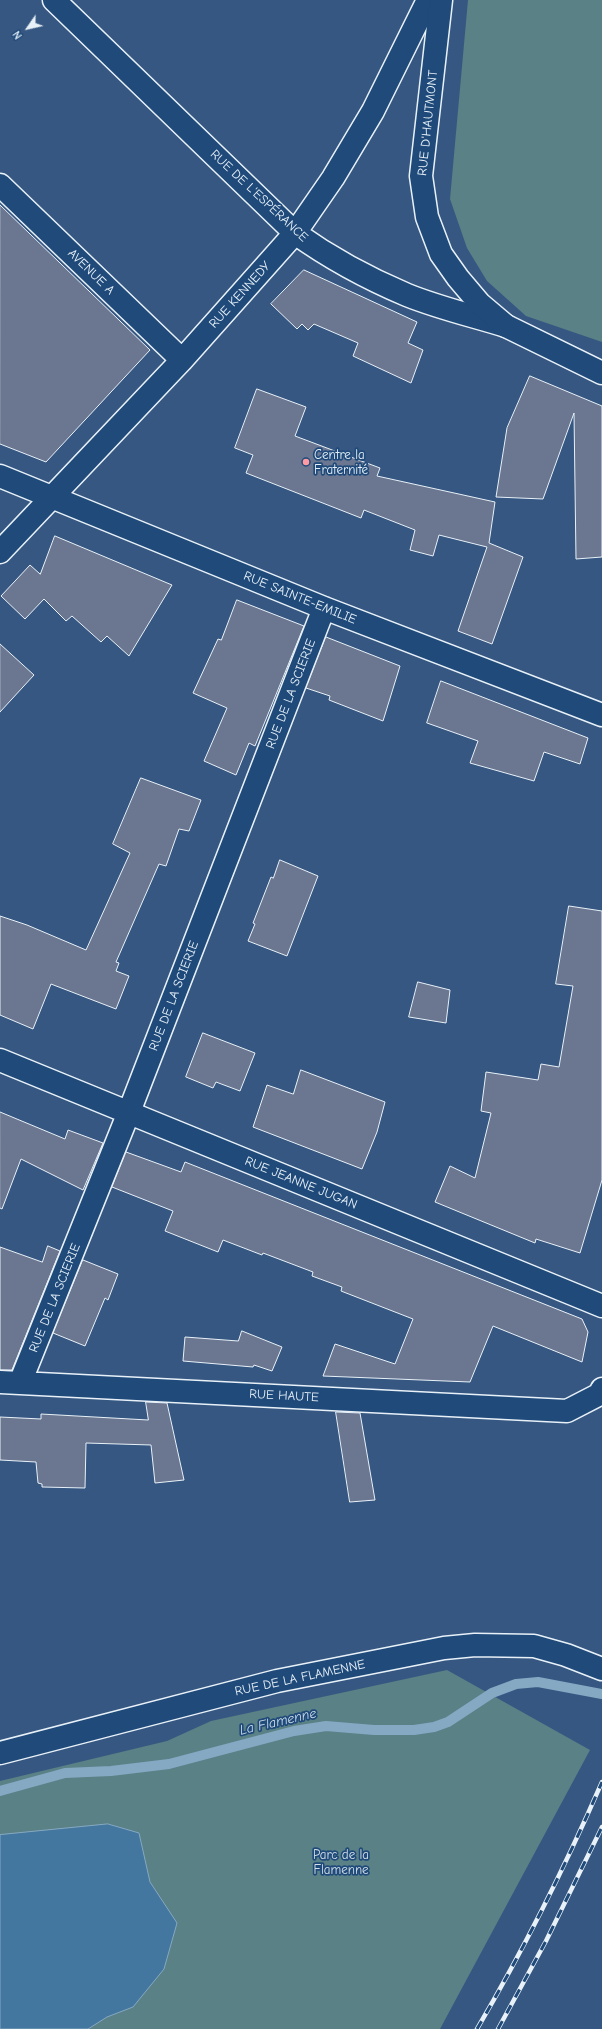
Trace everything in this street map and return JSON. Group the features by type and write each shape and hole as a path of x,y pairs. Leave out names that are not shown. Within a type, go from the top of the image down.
{"street":[{"name":"RUE DE L'ESPÉRANCE","path":"54,0 296,233 312,245 364,274 408,295 506,326"},
{"name":"RUE KENNEDY","path":"0,552 182,360 296,233 333,178 373,111 428,0"},
{"name":"RUE D'HAUTMONT","path":"441,0 421,176 427,217 441,254 458,278 480,304 506,326 602,373"},
{"name":"AVENUE A","path":"3,194 182,360"},
{"name":"RUE SAINTE-EMILIE","path":"0,476 324,608 602,715"},
{"name":"RUE DE LA SCIERIE","path":"10,1383 129,1112 324,608"},
{"name":"RUE JEANNE JUGAN","path":"0,1060 602,1306"},
{"name":"RUE HAUTE","path":"10,1383 567,1411 600,1394 602,1389"},
{"name":"RUE DE LA FLAMENNE","path":"0,1753 277,1680 444,1648 475,1644 534,1646 566,1655 602,1669"}],"green space":[{"path":"468,0 602,0 602,342 526,316 487,281 467,248 450,199"},
{"name":"Parc de la Flamenne","path":"447,1670 590,1750 440,2029 0,2029 0,1781 167,1741 211,1721"}],"water":[{"path":"108,1824 139,1833 150,1882 177,1923 164,1969 133,2007 107,2017 88,2029 0,2029 0,1835"}],"building":[{"path":"0,205 150,350 46,462 0,444"},
{"path":"304,270 417,322 408,343 423,350 411,383 353,356 358,343 314,324 308,330 302,324 297,329 271,304"},
{"path":"530,376 602,406 602,557 576,559 574,413 543,499 496,497 507,428"},
{"path":"257,389 306,407 295,436 380,468 377,476 495,502 489,543 523,557 492,644 458,631 487,547 439,535 433,556 410,550 415,530 364,510 361,518 246,473 253,455 235,448"},
{"path":"55,536 172,585 129,656 107,636 101,642 72,616 66,621 44,599 25,619 1,596 30,565 40,574"},
{"path":"237,600 304,626 255,746 249,743 236,775 204,761 227,708 193,693 218,639 221,640"},
{"path":"326,637 400,666 383,721 329,700 330,696 306,688"},
{"path":"0,644 34,675 0,712"},
{"path":"441,681 588,738 580,764 544,752 534,781 470,763 478,741 427,723"},
{"path":"141,778 201,800 189,831 179,829 166,866 159,864 116,962 119,963 116,971 129,976 116,1009 51,984 33,1029 0,1015 0,916 27,925 86,950 130,853 113,844"},
{"path":"280,860 318,876 287,956 248,941 255,924 253,923 271,877 273,878"},
{"path":"569,906 602,911 602,1180 580,1253 536,1239 535,1243 435,1202 450,1166 475,1178 491,1113 481,1111 486,1072 538,1080 541,1064 559,1067 573,986 556,984"},
{"path":"418,982 450,990 446,1023 409,1017"},
{"path":"203,1033 255,1053 240,1091 216,1082 213,1088 186,1077"},
{"path":"301,1070 385,1102 377,1132 362,1169 253,1127 267,1085 293,1094"},
{"path":"0,1112 65,1139 68,1130 103,1143 83,1190 21,1159 2,1209 0,1208"},
{"path":"126,1152 181,1172 185,1162 582,1319 588,1332 582,1362 493,1326 470,1382 323,1376 335,1344 395,1364 413,1319 341,1291 342,1287 312,1276 313,1272 263,1253 262,1255 223,1240 218,1252 165,1231 173,1211 112,1187"},
{"path":"48,1246 60,1251 12,1370 0,1370 0,1247 42,1262"},
{"path":"83,1260 118,1274 108,1300 105,1298 85,1346 53,1333"},
{"path":"242,1331 282,1347 272,1371 254,1365 253,1367 183,1361 185,1337 238,1341"},
{"path":"146,1402 167,1403 184,1480 155,1483 151,1445 86,1443 85,1488 42,1487 42,1484 38,1483 36,1462 0,1460 0,1417 41,1419 41,1414 148,1420"},
{"path":"336,1412 360,1413 375,1500 350,1502"}],"waterway":[{"name":"La Flamenne","path":"0,1791 65,1773 111,1771 169,1764 294,1731 326,1726 374,1730 414,1730 434,1727 448,1722 492,1693 516,1684 538,1682 602,1694"}],"railway":[{"path":"477,2029 511,1969 543,1907 602,1782"},
{"path":"498,2029 546,1941 602,1827"}],"place":[{"name":"Centre la Fraternité","path":"306,462"}]}
